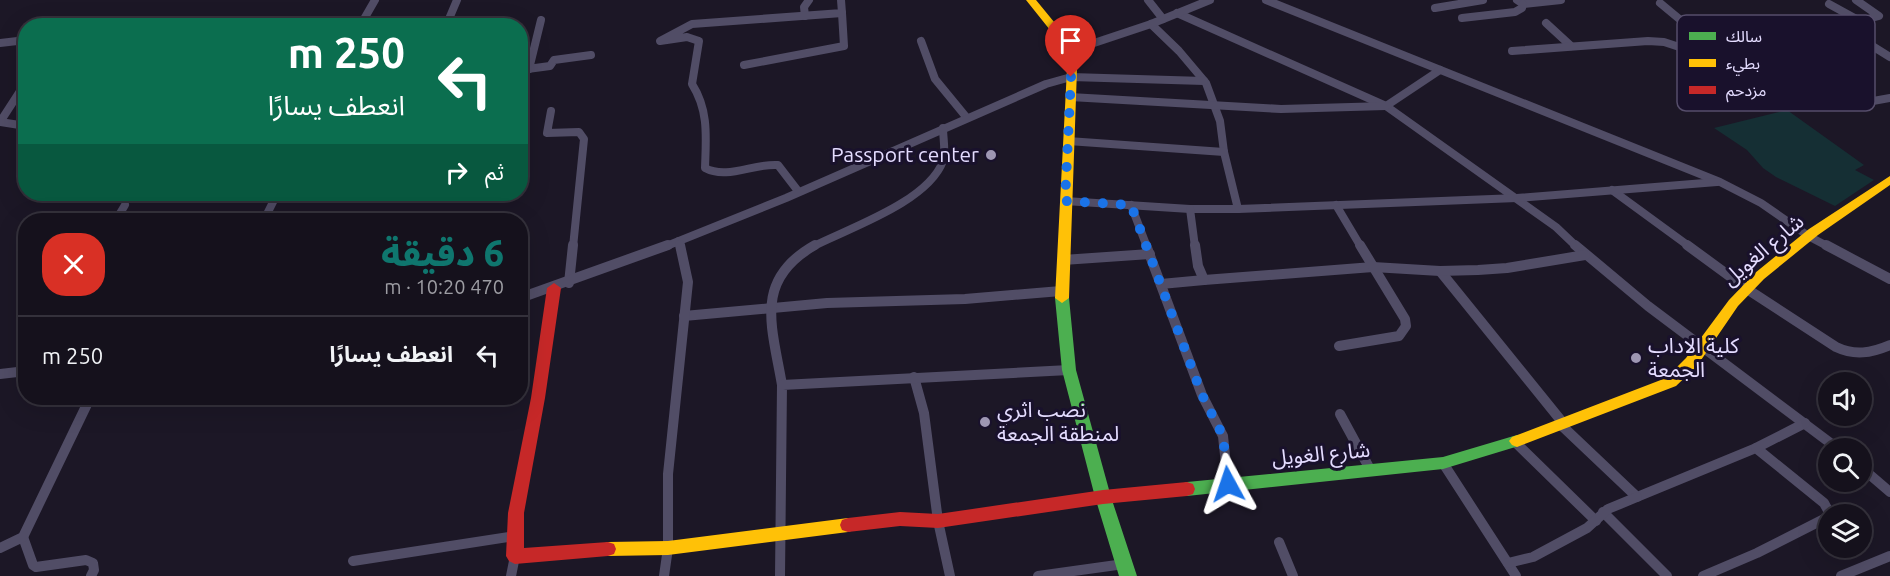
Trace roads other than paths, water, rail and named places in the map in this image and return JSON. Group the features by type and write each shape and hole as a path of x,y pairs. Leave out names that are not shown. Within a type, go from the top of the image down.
{"street":[{"path":"365,18 375,0"},
{"path":"449,18 457,0"},
{"path":"805,16 804,7 809,0"},
{"path":"744,65 844,45 841,0"},
{"path":"1031,0 1059,30 1070,51 1071,77 1061,291 1069,370 1103,497 1126,570 1038,576"},
{"path":"1148,0 1163,19"},
{"path":"1070,51 1151,24 1210,0"},
{"path":"1266,0 1720,182 1761,203 1810,237 1890,279"},
{"path":"1435,8 1483,0"},
{"path":"1462,18 1515,12 1522,8 1520,2 1561,0"},
{"path":"1856,0 1879,16 1875,17"},
{"path":"1660,3 1677,17"},
{"path":"1829,4 1849,15"},
{"path":"798,191 778,165 757,165 719,174 711,173 705,168 708,117 698,92 692,84 699,41 687,37 660,41 692,24 842,13"},
{"path":"1177,13 1386,106 1556,228 1585,255 1704,349 1825,438"},
{"path":"528,60 541,20"},
{"path":"1151,24 1179,51 1204,81 1220,121 1224,152 1238,209"},
{"path":"1546,24 1571,46"},
{"path":"0,43 18,41"},
{"path":"921,41 935,79 967,118"},
{"path":"1512,51 1657,41 1677,47"},
{"path":"1875,48 1890,57"},
{"path":"528,69 550,66 554,60 591,55"},
{"path":"1070,97 1281,109 1386,106 1440,70"},
{"path":"528,296 569,283 679,241 1046,84 1071,77 1204,81"},
{"path":"3,126 0,122 18,94"},
{"path":"1875,101 1890,98"},
{"path":"551,111 547,133 579,132 584,139 569,283"},
{"path":"780,576 782,385 771,309 775,282 785,267 818,243 864,224 921,191 934,176 944,158 943,128"},
{"path":"1068,141 1224,152"},
{"name":"شارع الغويل","path":"514,556 585,549 668,548 900,519 938,521 1103,497 1443,463 1515,442 1671,382 1690,368 1704,349 1725,312 1760,276 1856,202 1890,180"},
{"path":"1065,201 1190,209 1238,209 1516,198 1720,182"},
{"path":"1612,190 1747,289 1846,353 1867,355 1890,345"},
{"path":"120,213 125,205"},
{"path":"1131,205 1202,395 1223,436 1228,484"},
{"path":"1336,205 1405,319 1406,326 1399,336 1339,346"},
{"path":"1190,209 1196,240 1195,251 1204,280"},
{"path":"664,576 668,548 668,474 688,282 679,241"},
{"path":"1062,260 1150,254"},
{"path":"1161,284 1373,267 1440,271 1507,268 1585,255"},
{"path":"1440,271 1562,424 1637,497"},
{"path":"511,576 516,513 538,398 554,288"},
{"path":"684,316 826,303 965,299 1061,291"},
{"path":"782,385 1069,370"},
{"path":"0,374 18,372"},
{"path":"914,377 924,413 938,521 950,576"},
{"path":"0,548 23,537 87,405"},
{"path":"1340,414 1371,471"},
{"path":"1508,563 1533,557 1567,540 1600,516 1637,497 1756,448 1805,423"},
{"path":"1515,442 1667,576"},
{"path":"1756,448 1824,504"},
{"path":"1443,463 1516,576"},
{"path":"1872,477 1890,492"},
{"path":"1703,576 1757,553 1818,522"},
{"path":"353,561 515,536"},
{"path":"23,537 33,565 36,567 86,560 93,563 94,570 91,576"},
{"path":"1279,542 1293,576"},
{"path":"1841,576 1890,556"}],"place":[{"name":"Passport center","path":"991,155"},
{"name":"كلية اﻻداب الجمعة","path":"1636,358"},
{"name":"نصب اثري لمنطقة الجمعة","path":"985,422"}]}
